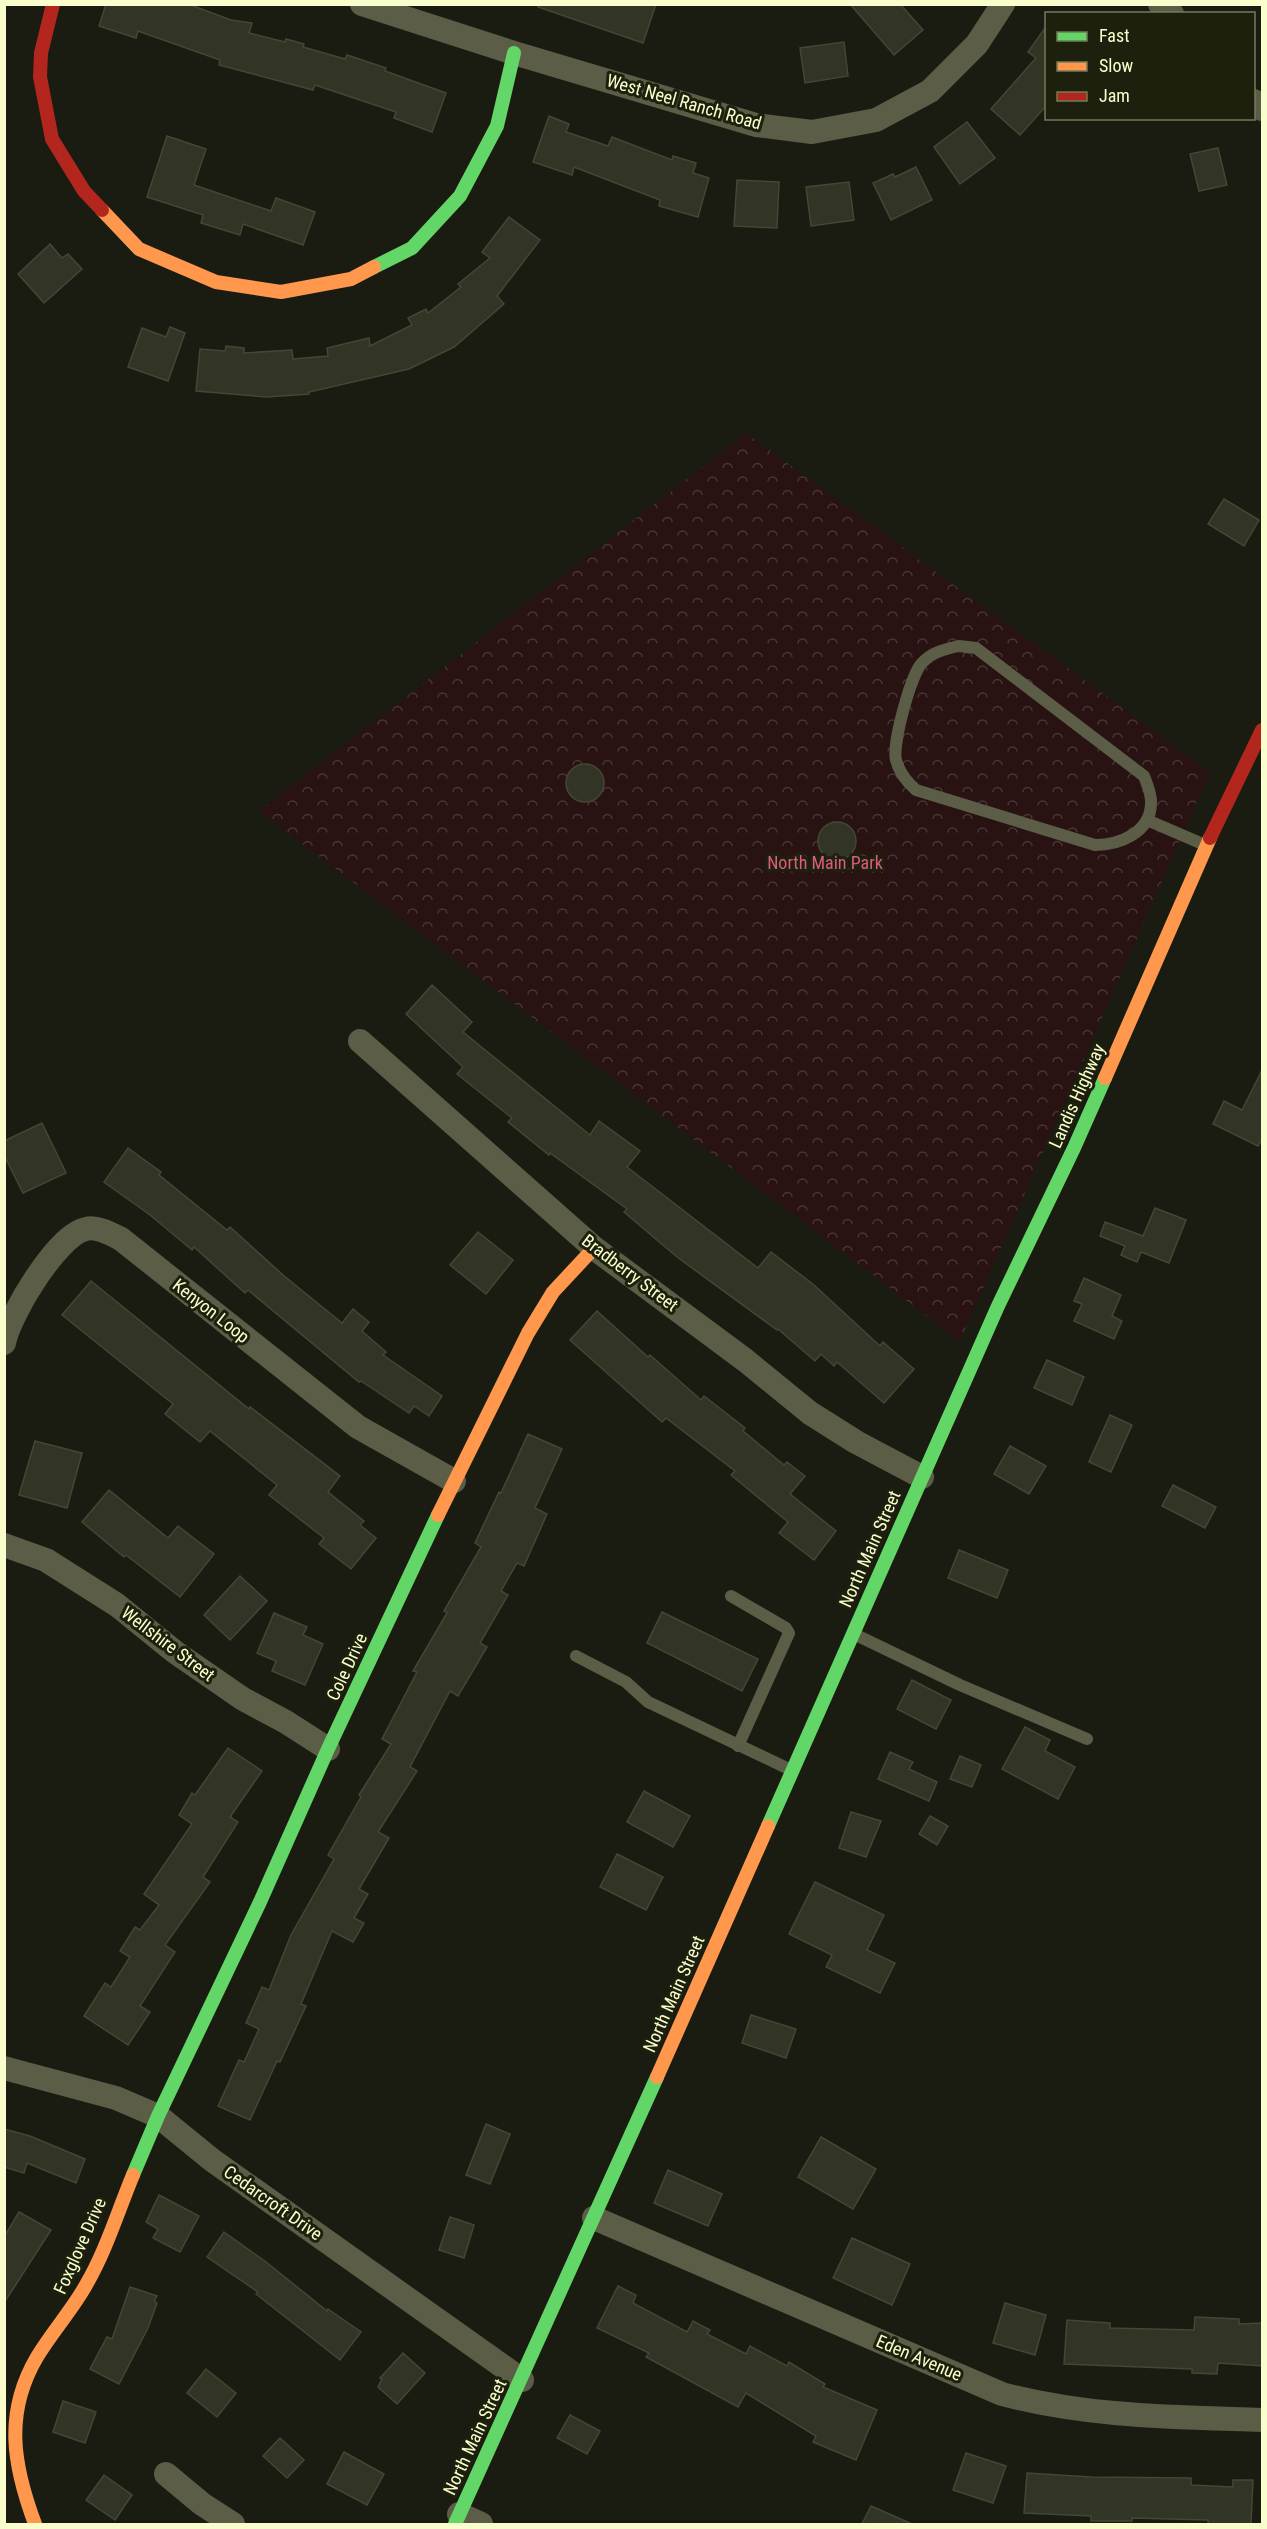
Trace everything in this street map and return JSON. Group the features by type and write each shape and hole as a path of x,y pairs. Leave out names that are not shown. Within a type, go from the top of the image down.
{"street":[{"path":"53,4 41,53 40,78 52,139 84,191 139,249 216,282 281,292 351,279 411,249 460,196 497,126 514,53"},
{"name":"West Neel Ranch Road","path":"362,4 514,53 756,125 812,132 876,120 930,92 976,44 1003,4"},
{"name":"Landis Highway","path":"922,1477 998,1306 1078,1137 1206,846 1263,730"},
{"name":"Bradberry Street","path":"360,1041 594,1248 745,1360 810,1413 856,1442 922,1477"},
{"name":"Kenyon Loop","path":"4,1343 26,1292 72,1234 87,1228 100,1230 121,1239 358,1426 454,1481"},
{"name":"Cole Drive","path":"158,2116 260,1902 328,1749 454,1481 528,1333 553,1292 594,1248"},
{"name":"North Main Street","path":"457,2519 522,2380 922,1477"},
{"name":"Wellshire Street","path":"4,1545 46,1560 117,1605 175,1652 243,1699 286,1722 328,1749"},
{"name":"Cedarcroft Drive","path":"4,2068 116,2098 158,2116 212,2160 522,2380"},
{"name":"Foxglove Drive","path":"36,2524 25,2497 15,2456 16,2415 27,2375 88,2282 158,2116"},
{"name":"Eden Avenue","path":"594,2218 1002,2394 1044,2405 1119,2415 1263,2420"},
{"path":"166,2474 202,2504 233,2524"},
{"path":"457,2519 481,2524"}],"lane":[{"path":"959,646 976,648 1144,776 1151,804 1147,820 1136,833 1122,841 1095,845 916,790 906,782 896,758 896,742 916,669 931,654 944,649 959,646"},
{"path":"1147,820 1206,846"},
{"path":"731,1596 786,1628 789,1633 738,1746"},
{"path":"852,1633 960,1685 1086,1739"},
{"path":"576,1656 626,1682 648,1702 792,1771"}],"green space":[{"name":"North Main Park","path":"746,433 1210,772 960,1341 259,811"}],"building":[{"path":"106,4 188,4 231,20 252,23 249,33 285,42 286,39 304,44 303,47 345,59 347,55 386,68 385,71 446,93 432,132 394,118 396,112 315,85 313,90 219,65 220,60 138,31 136,38 99,26"},
{"path":"538,4 656,4 643,43 538,7"},
{"path":"850,4 900,4 923,30 894,55"},
{"path":"1045,28 1045,107 1020,135 991,109 1036,58 1028,52"},
{"path":"844,42 848,76 805,83 800,48"},
{"path":"549,116 569,124 566,132 608,146 612,137 672,160 673,156 696,163 693,173 709,178 698,217 659,206 660,200 574,167 572,175 533,162"},
{"path":"967,122 995,158 960,184 934,147"},
{"path":"167,136 206,149 194,185 271,211 276,198 315,212 303,245 243,224 240,235 201,223 203,215 147,197"},
{"path":"1218,148 1227,185 1199,191 1190,154"},
{"path":"916,167 932,200 891,220 873,183 893,174 895,177"},
{"path":"737,180 779,182 777,228 734,226"},
{"path":"849,182 854,220 811,226 806,187"},
{"path":"509,217 540,240 497,296 504,304 454,347 409,369 309,392 309,394 267,397 196,391 200,349 225,351 226,346 244,348 244,353 292,350 293,359 328,356 327,348 369,338 370,346 412,325 408,318 426,309 428,313 461,287 458,284 490,258 482,252"},
{"path":"50,244 62,258 68,254 82,269 44,303 18,274"},
{"path":"170,327 185,333 168,381 128,367 142,328 166,337"},
{"path":"1224,499 1259,520 1244,546 1208,524"},
{"path":"585,764 598,770 604,783 598,796 585,802 572,796 566,783 572,770"},
{"path":"837,822 844,823 850,828 855,834 855,848 850,854 844,859 837,860 830,859 824,854 819,848 818,841 819,834 824,828 830,823"},
{"path":"432,985 472,1022 463,1032 590,1135 599,1121 640,1151 627,1167 758,1268 771,1252 814,1285 880,1346 883,1342 914,1369 884,1403 837,1362 834,1366 821,1354 815,1361 778,1329 677,1257 624,1212 627,1209 550,1153 549,1155 508,1122 512,1118 457,1074 463,1067 406,1014"},
{"path":"1263,1068 1263,1137 1258,1146 1213,1124 1224,1101 1242,1110"},
{"path":"42,1123 66,1173 23,1193 4,1155 4,1141"},
{"path":"128,1148 161,1172 159,1175 227,1230 230,1227 283,1275 342,1323 353,1309 369,1322 362,1331 386,1352 383,1355 442,1396 429,1416 414,1406 409,1413 361,1381 359,1382 248,1290 245,1293 194,1247 192,1250 150,1215 104,1182"},
{"path":"1155,1208 1186,1220 1169,1263 1141,1252 1137,1262 1121,1255 1125,1246 1100,1236 1105,1222 1143,1236"},
{"path":"478,1232 513,1260 486,1294 450,1265"},
{"path":"1084,1278 1121,1295 1112,1316 1122,1321 1114,1339 1074,1321 1082,1304 1074,1301"},
{"path":"91,1281 249,1409 250,1407 340,1476 328,1492 364,1521 360,1525 376,1538 351,1569 319,1544 324,1538 269,1495 277,1485 210,1431 200,1442 165,1414 173,1404 62,1315"},
{"path":"597,1311 701,1400 704,1396 745,1428 743,1431 784,1465 787,1462 805,1476 790,1494 836,1531 814,1560 779,1533 788,1522 731,1475 735,1471 666,1418 662,1422 570,1340"},
{"path":"1047,1360 1084,1377 1072,1405 1034,1388"},
{"path":"1110,1415 1132,1425 1111,1472 1089,1462"},
{"path":"528,1434 562,1449 535,1508 547,1514 524,1566 517,1563 501,1591 508,1595 480,1643 487,1647 458,1696 450,1691 410,1767 417,1771 378,1832 389,1838 359,1889 368,1894 354,1918 364,1923 353,1942 332,1931 301,2004 306,2006 250,2120 218,2106 239,2060 244,2062 259,2029 246,2023 262,1987 269,1990 291,1935 334,1859 328,1855 361,1797 359,1795 391,1744 382,1739 417,1672 413,1671 447,1613 444,1611 481,1547 475,1543"},
{"path":"35,1441 82,1453 67,1508 19,1495"},
{"path":"1010,1446 1046,1466 1029,1494 994,1474"},
{"path":"1173,1485 1216,1507 1205,1528 1162,1506"},
{"path":"109,1490 168,1538 178,1526 214,1554 180,1597 126,1555 124,1557 82,1522"},
{"path":"959,1550 1008,1570 997,1598 948,1578"},
{"path":"240,1576 267,1601 230,1640 204,1615"},
{"path":"662,1612 758,1659 742,1691 647,1643"},
{"path":"274,1613 307,1627 303,1635 323,1644 305,1685 272,1671 276,1661 257,1653"},
{"path":"912,1680 951,1700 936,1729 897,1709"},
{"path":"1025,1727 1050,1740 1045,1751 1075,1767 1058,1799 1002,1769"},
{"path":"228,1748 262,1771 230,1817 238,1822 203,1877 210,1882 165,1945 175,1952 140,2006 150,2012 128,2045 84,2016 105,1983 111,1987 130,1957 120,1951 135,1927 140,1930 159,1905 144,1894 192,1824 179,1815 192,1793 195,1795"},
{"path":"890,1752 913,1762 909,1769 937,1782 929,1801 878,1779"},
{"path":"960,1756 981,1765 972,1787 950,1779"},
{"path":"644,1791 690,1816 673,1847 627,1822"},
{"path":"851,1812 881,1821 866,1857 839,1848"},
{"path":"930,1816 948,1826 937,1845 919,1834"},
{"path":"617,1854 663,1877 646,1910 600,1887"},
{"path":"815,1882 884,1915 867,1950 895,1963 880,1993 826,1967 832,1955 789,1934"},
{"path":"751,2015 796,2029 786,2058 742,2043"},
{"path":"486,2124 510,2134 490,2184 466,2175"},
{"path":"4,2129 30,2136 85,2159 76,2183 27,2163 24,2173 4,2167"},
{"path":"821,2137 876,2169 853,2209 798,2177"},
{"path":"668,2170 722,2194 708,2226 654,2203"},
{"path":"159,2195 199,2216 180,2252 153,2238 158,2229 146,2222"},
{"path":"19,2212 51,2230 4,2303 4,2237"},
{"path":"450,2217 474,2225 464,2258 439,2250"},
{"path":"224,2232 327,2311 328,2309 361,2332 340,2360 256,2294 258,2292 207,2257"},
{"path":"852,2238 910,2264 892,2305 833,2278"},
{"path":"618,2286 636,2295 633,2303 687,2332 693,2321 710,2330 707,2334 746,2354 750,2346 787,2366 789,2362 825,2384 823,2387 877,2410 856,2460 813,2442 816,2436 746,2393 738,2407 646,2357 649,2353 597,2328"},
{"path":"130,2287 157,2296 154,2301 157,2303 148,2328 119,2384 90,2369 107,2337 112,2339"},
{"path":"1005,2303 1046,2315 1035,2355 993,2343"},
{"path":"1195,2317 1239,2319 1239,2324 1263,2323 1263,2366 1218,2363 1217,2374 1192,2373 1192,2369 1064,2364 1067,2320 1110,2323 1110,2328 1194,2330"},
{"path":"403,2353 425,2373 397,2404 378,2387 382,2379 380,2378"},
{"path":"206,2369 236,2393 217,2417 187,2393"},
{"path":"63,2401 96,2412 85,2443 53,2432"},
{"path":"570,2415 600,2431 587,2454 557,2438"},
{"path":"280,2438 304,2460 287,2478 263,2456"},
{"path":"344,2452 384,2474 367,2505 327,2484"},
{"path":"966,2453 1006,2466 993,2503 953,2490"},
{"path":"1027,2473 1091,2477 1191,2478 1191,2485 1233,2487 1233,2480 1253,2480 1251,2524 1208,2524 1208,2520 1132,2518 1132,2521 1091,2521 1091,2516 1024,2513"},
{"path":"104,2475 132,2495 115,2520 86,2500"},
{"path":"871,2506 912,2524 862,2524"}],"traffic: fast":[{"path":"374,267 412,248 460,196 497,126 514,53"},
{"path":"768,1826 998,1306 1105,1078"},
{"path":"133,2175 158,2116 260,1902 328,1749 438,1515"},
{"path":"455,2524 657,2077"}],"traffic: slow":[{"path":"102,210 139,249 216,282 281,292 351,279 374,267"},
{"path":"1105,1078 1210,838"},
{"path":"438,1515 528,1333 553,1292 594,1248"},
{"path":"657,2077 768,1826"},
{"path":"35,2524 21,2481 17,2460 15,2439 20,2398 37,2357 75,2303 93,2272 133,2175"}],"traffic: jam":[{"path":"53,4 41,53 40,77 52,139 84,191 102,210"},
{"path":"1210,838 1262,730"}]}
